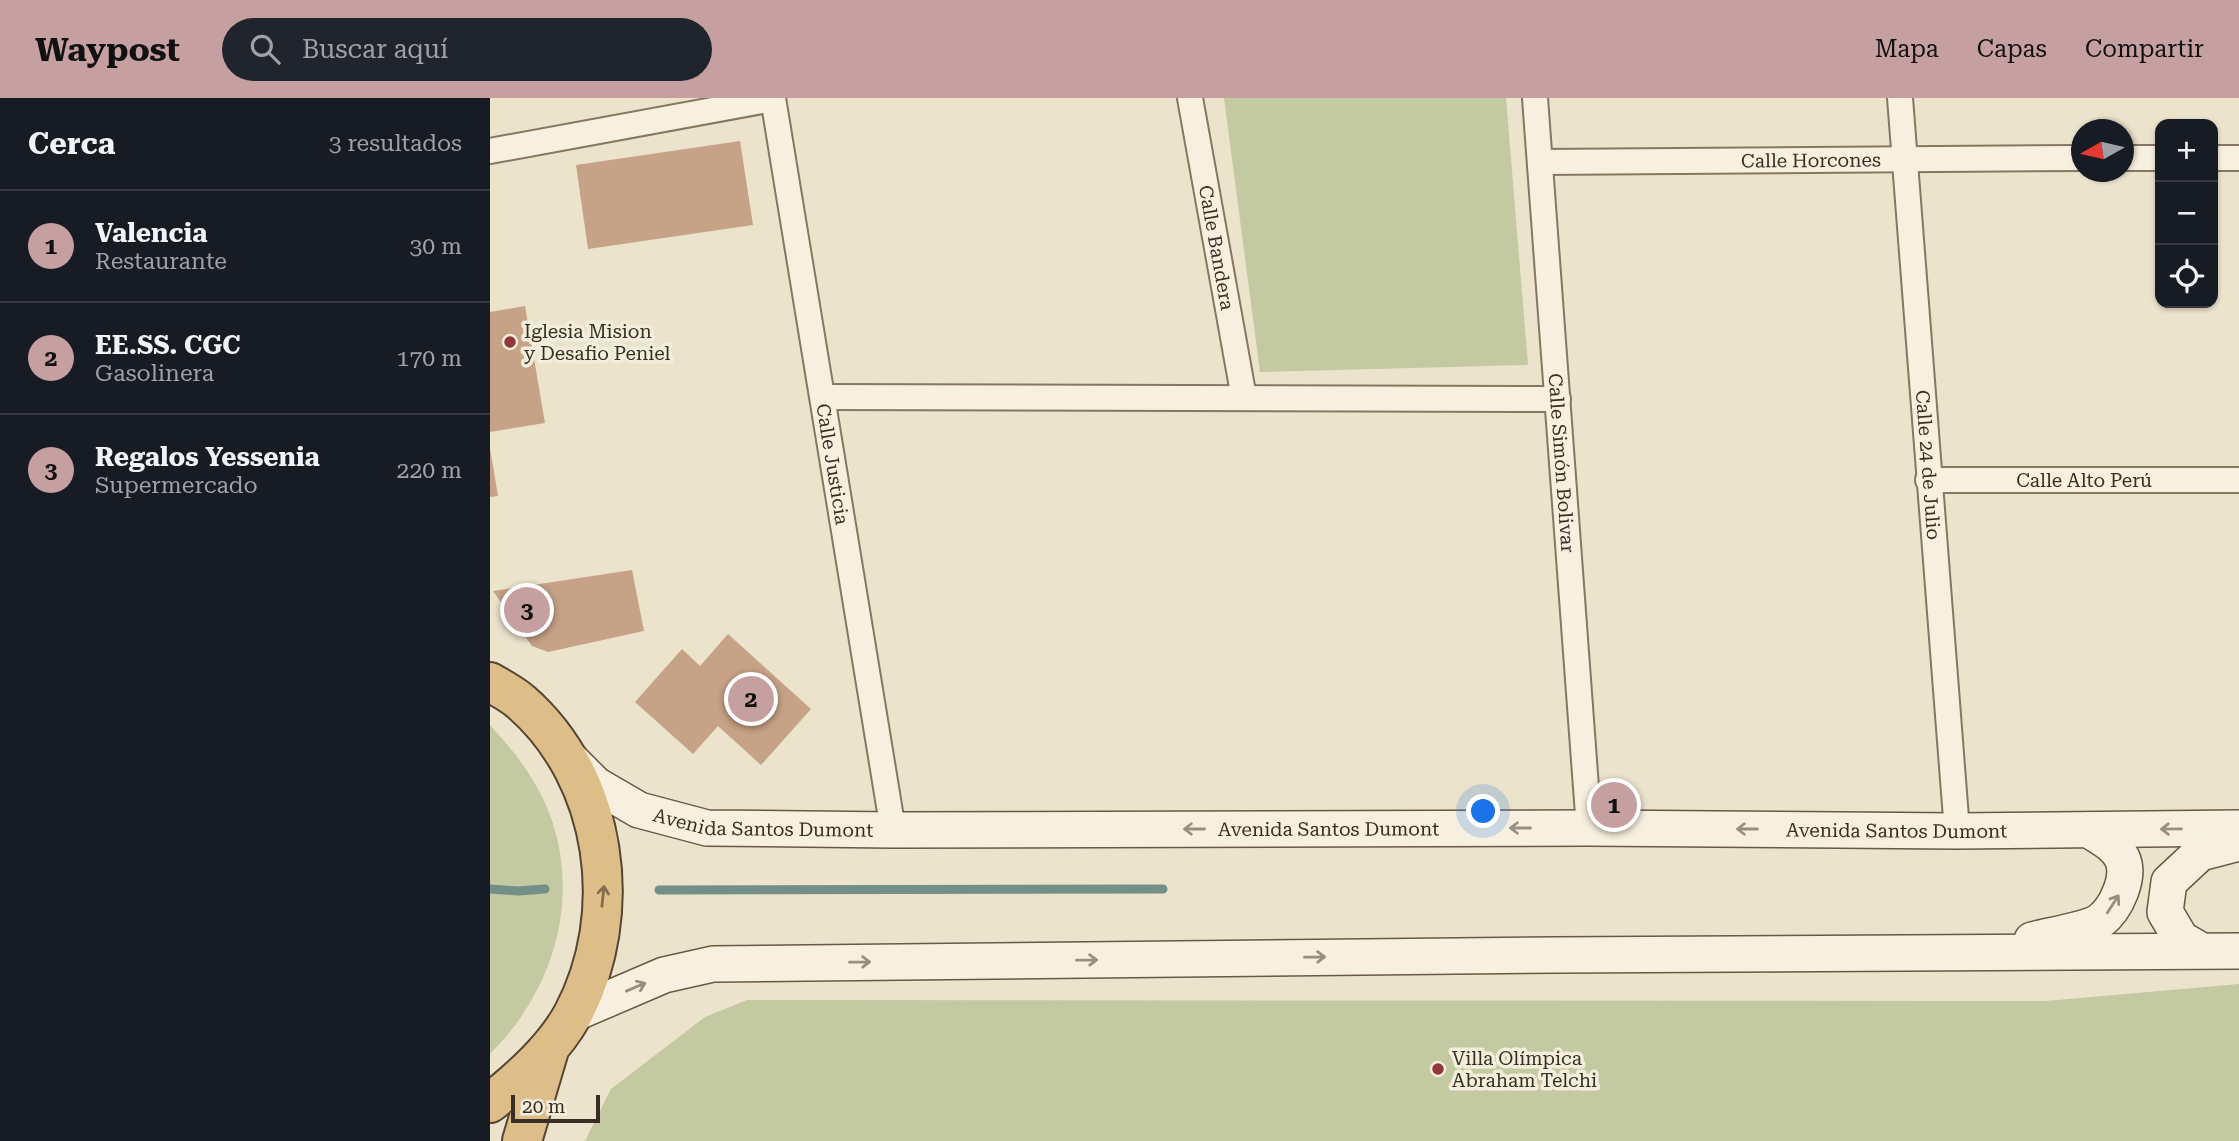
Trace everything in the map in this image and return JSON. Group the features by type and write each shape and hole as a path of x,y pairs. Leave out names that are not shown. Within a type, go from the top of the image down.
{"highway":[{"path":"490,666 505,691 545,726 566,755 594,817 605,883 598,951 573,1014 549,1050 490,1102"},
{"path":"522,1141 549,1050"}],"main road":[{"name":"Avenida Santos Dumont","path":"566,755 596,785 639,810 707,828 1589,828 1957,831 2239,828"},
{"path":"1985,953 2099,922 2116,905 2123,884 2123,859 2110,843 2089,830"},
{"path":"2200,950 2181,939 2165,912 2169,882 2200,853 2239,843"},
{"path":"573,1014 664,975 713,964 2239,951"}],"street":[{"name":"Calle Bandera","path":"1190,98 1244,398"},
{"name":"Calle Simón Bolivar","path":"1535,98 1589,828"},
{"name":"Calle 24 de Julio","path":"1900,98 1957,831"},
{"path":"490,151 773,99"},
{"name":"Calle Justicia","path":"773,99 893,830"},
{"name":"Calle Horcones","path":"1540,162 2071,158"},
{"path":"2134,158 2155,158"},
{"path":"2218,158 2239,158"},
{"path":"823,397 1558,399"},
{"name":"Calle Alto Perú","path":"1928,480 2239,480"}],"green space":[{"path":"1224,98 1506,98 1528,365 1260,372"},
{"path":"490,725 521,762 545,803 557,836 562,870 562,904 557,937 547,969 532,1000 513,1028 490,1054"},
{"name":"Villa Olímpica Abraham Telchi","path":"2239,984 2239,1141 585,1141 611,1089 705,1017 747,1000 2046,1001"}],"building":[{"path":"740,141 753,225 588,249 576,165"},
{"path":"525,306 545,423 490,432 490,312"},
{"path":"490,448 498,496 490,497"},
{"path":"632,570 644,631 548,652 532,646 493,591"},
{"path":"728,634 811,709 761,765 718,726 693,754 635,702 682,649 700,666"}],"waterway":[{"path":"490,889 545,889"},
{"path":"659,890 1163,889"}],"place":[{"name":"Iglesia Mision y Desafio Peniel","path":"510,342"},
{"name":"Regalos Yessenia","path":"527,610"},
{"name":"EE.SS. CGC","path":"751,699"},
{"name":"Valencia","path":"1614,805"},
{"name":"Villa Olímpica Abraham Telchi","path":"1438,1069"}]}
